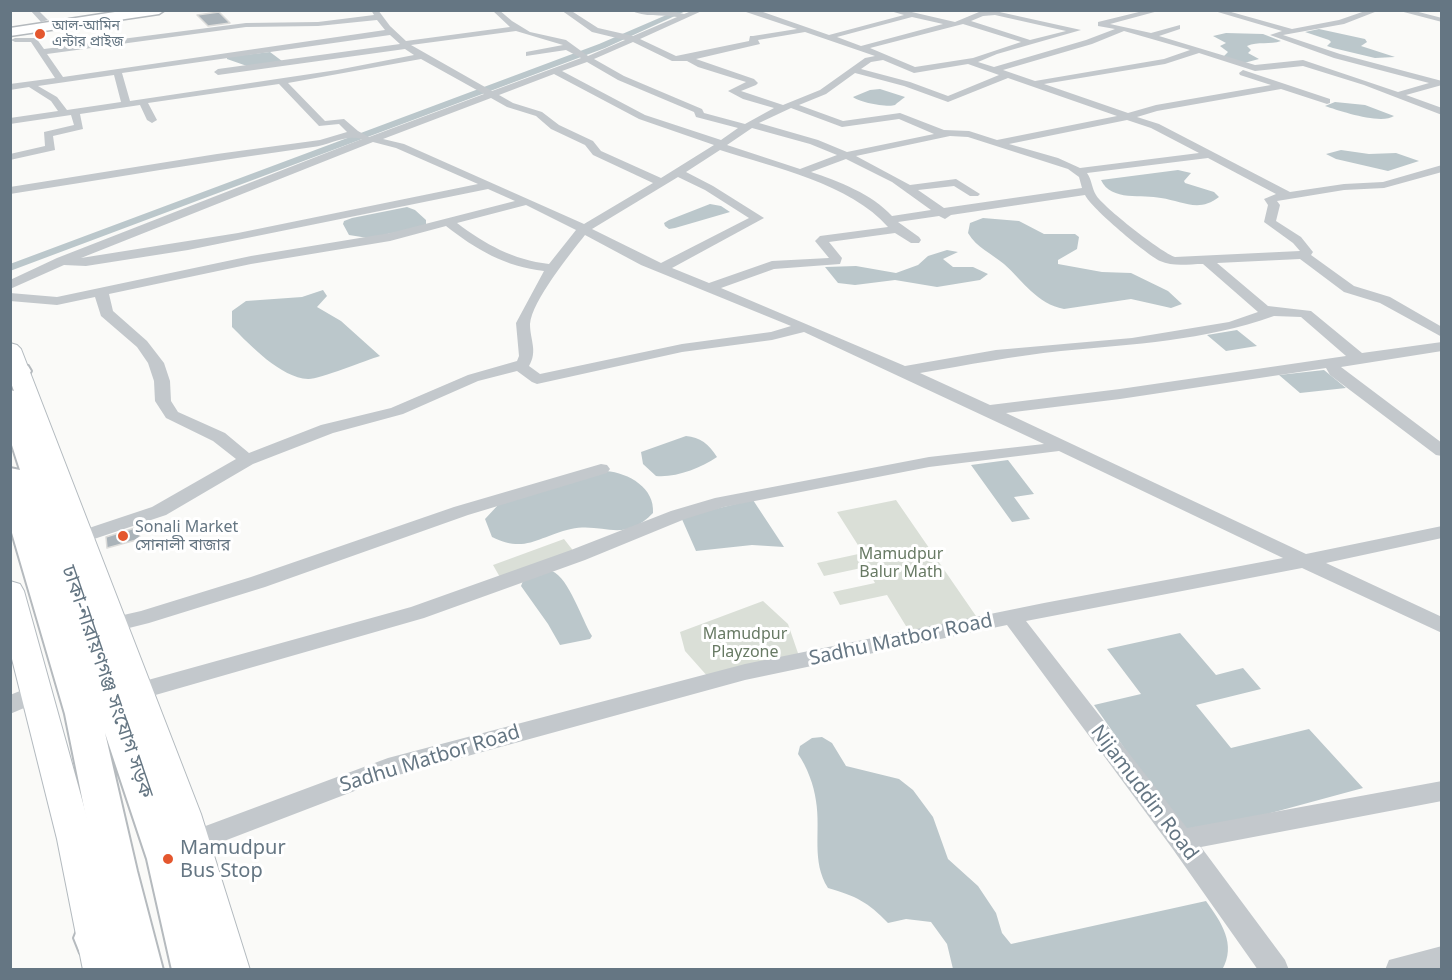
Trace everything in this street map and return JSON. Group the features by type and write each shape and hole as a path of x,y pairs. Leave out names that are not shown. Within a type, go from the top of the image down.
{"highway":[{"path":"11,31 37,20 114,10"},
{"path":"11,31 126,10"},
{"path":"11,31 146,10"},
{"path":"37,20 159,10"}],"main road":[{"name":"ঢাকা-নারায়ণগঞ্জ সংযোগ সড়ক","path":"13,372 76,597 114,700 179,848 195,969"},
{"name":"ঢাকা-নারায়ণগঞ্জ সংযোগ সড়ক","path":"10,476 83,714 109,943 141,969"}],"street":[{"path":"495,10 498,16 538,37 556,38 567,35"},
{"path":"564,10 595,30 630,39 675,59 757,42 752,40 753,38 805,30"},
{"path":"633,10 647,14 665,12 684,17"},
{"path":"10,285 62,261 486,91 555,71 583,56 701,10"},
{"path":"743,10 861,48 914,70 968,61 1158,10"},
{"path":"890,10 978,33"},
{"path":"1079,10 1085,10"},
{"path":"1214,10 1292,31"},
{"path":"1377,10 1335,24 1274,35 1337,56 1421,78 1441,79"},
{"path":"1399,10 1442,20"},
{"path":"1009,16 1031,12"},
{"path":"861,48 947,24 965,22 989,13 1084,29"},
{"path":"43,52 261,24 318,24 377,14 405,45 423,56 510,105 539,114 555,127 589,143 597,153 615,163 661,182"},
{"path":"827,37 911,15"},
{"path":"965,22 994,29 1028,44 1060,51"},
{"path":"1101,24 1150,36 1259,69"},
{"path":"1150,36 1177,27"},
{"path":"218,72 518,28"},
{"path":"994,70 1124,29"},
{"path":"583,32 595,30"},
{"path":"11,31 33,40 60,79"},
{"path":"10,87 117,71 173,55 292,45 391,32"},
{"path":"157,36 173,55"},
{"path":"556,38 567,44 567,48"},
{"path":"292,45 307,59"},
{"path":"529,54 567,48 638,86 699,111 699,115 814,142 846,155 909,188 953,221"},
{"path":"1035,84 1083,73 1165,61 1199,51"},
{"path":"10,121 371,67 423,56"},
{"path":"81,537 159,511 247,460 327,429 397,411 473,378 523,364 527,356 523,323 535,296 552,268 583,230 678,172 748,125 823,92 868,60 883,57"},
{"path":"688,58 753,83 734,92 788,106 842,124 900,116 947,134"},
{"path":"968,61 1164,130 1286,195"},
{"path":"1327,101 1243,73 1303,63 1367,83 1442,112"},
{"path":"853,70 907,84 948,99 1007,75"},
{"path":"117,71 126,104"},
{"path":"555,71 642,117 799,173 861,198 879,209 893,225 915,240"},
{"path":"1396,95 1441,79"},
{"path":"281,81 323,124 341,121 355,133 400,146 566,219 583,230 662,268 805,327 1063,445 1307,561 1391,604 1442,626"},
{"path":"10,157 51,148 48,134 79,127 70,112 34,87 33,83"},
{"path":"998,143 1132,117 1148,110 1282,86"},
{"path":"22,96 44,92"},
{"path":"58,104 123,93"},
{"path":"143,102 152,120"},
{"path":"10,191 218,157 321,143 355,133"},
{"path":"799,173 846,155 947,134 969,134 1023,152 1045,156 1078,171 1084,176 1090,197 1164,258 1174,261 1302,255 1349,289 1385,300 1442,333"},
{"path":"1078,171 1209,155"},
{"path":"1302,255 1306,252 1303,246 1270,222 1274,205 1270,200 1286,195 1344,187 1384,185 1442,168"},
{"path":"662,268 758,218 678,172"},
{"path":"909,188 956,182 974,194"},
{"path":"62,261 86,262 254,235 359,215 489,185"},
{"path":"707,288 772,266 817,260 835,261 836,258 821,242 824,239 893,225 941,212 1088,191"},
{"path":"10,297 57,301 251,260 390,237 525,202"},
{"path":"449,223 478,245 501,256 526,266 552,268"},
{"path":"1205,259 1249,298 1271,312"},
{"path":"101,291 106,313 142,344 156,363 162,381 163,401 172,415 219,437 247,460"},
{"path":"902,371 996,355 1132,342 1232,326 1271,312 1306,314 1358,358"},
{"path":"519,365 537,379 666,351 771,336 805,327"},
{"path":"988,411 1120,394 1442,346"},
{"path":"1335,363 1333,367 1335,372 1442,451"},
{"path":"13,372 81,537 138,691 179,848 230,969"},
{"path":"138,691 417,614 578,555 678,515 721,502 886,470 1063,445"},
{"path":"113,624 142,618 226,592 333,558 461,511 601,469"},
{"name":"Sadhu Matbor Road","path":"179,848 388,768 746,672 1012,617 1307,561 1442,532"},
{"path":"10,591 24,699 75,839 109,943"},
{"name":"Nijamuddin Road","path":"1012,617 1181,840 1275,969"},
{"path":"1181,840 1442,791"},
{"path":"1399,969 1442,960"}],"green space":[{"name":"Mamudpur Balur Math","path":"896,500 982,623 909,631 887,595 840,605 833,592 875,583 866,567 824,576 817,563 863,553 837,512"},
{"path":"564,539 575,553 501,579 493,565"},
{"name":"Mamudpur Playzone","path":"763,601 788,624 800,659 709,678 685,651 680,632"}],"shaded area":[{"path":"1319,29 1365,39 1367,42 1361,46 1395,57 1375,58 1333,48 1327,46 1331,42 1329,40 1305,32"},
{"path":"1226,33 1263,34 1281,41 1247,46 1251,50 1248,53 1259,59 1244,63 1223,57 1228,52 1220,46 1226,43 1213,36"},
{"path":"270,52 282,61 247,66 227,59 227,57"},
{"path":"880,89 905,97 891,106 867,103 853,97 870,90"},
{"path":"1335,102 1365,105 1394,116 1380,119 1370,118 1325,106"},
{"path":"1341,150 1369,154 1396,153 1419,161 1388,171 1336,159 1326,154"},
{"path":"1178,170 1191,173 1184,181 1185,183 1214,192 1219,197 1212,202 1190,205 1169,199 1128,196 1112,192 1101,180"},
{"path":"710,204 721,206 730,212 675,228 669,229 665,226 664,223 669,220"},
{"path":"407,207 415,210 426,220 426,224 368,238 349,235 343,224 344,221 352,218"},
{"path":"983,218 1019,221 1044,234 1075,234 1079,237 1077,249 1058,260 1058,264 1102,272 1131,273 1168,291 1182,304 1171,308 1131,299 1064,309 1054,306 1038,297 1004,264 972,238 968,233 970,223"},
{"path":"947,250 958,252 943,259 953,267 973,267 988,274 980,280 937,287 895,280 855,285 838,283 825,267 856,266 896,273 918,265 928,256"},
{"path":"323,290 327,296 317,307 341,321 380,356 308,379 287,373 277,367 232,327 232,311 246,301 302,297"},
{"path":"1237,330 1257,346 1226,351 1207,335"},
{"path":"1324,370 1346,388 1300,393 1279,375"},
{"path":"686,436 704,442 717,457 688,471 663,476 656,476 643,464 641,452"},
{"path":"1008,460 1034,494 1014,497 1030,519 1012,522 971,465"},
{"path":"606,471 615,472 639,483 650,496 653,513 632,528 623,530 571,529 524,544 504,542 492,537 485,519 499,504"},
{"path":"753,500 784,547 752,545 696,551 681,517"},
{"path":"552,571 558,575 569,590 592,636 590,639 560,645 521,586 523,581"},
{"path":"1180,633 1216,675 1243,668 1261,689 1196,705 1231,748 1309,729 1363,788 1186,836 1094,705 1141,694 1107,649"},
{"path":"822,737 832,743 846,766 899,779 913,790 933,817 948,859 978,886 996,913 1002,933 1011,944 1206,901 1222,925 1227,942 1228,951 1222,970 953,969 947,944 931,922 906,919 888,923 861,901 828,888 818,857 815,795 810,776 798,754 800,746 812,738"}],"building":[{"path":"219,12 230,23 208,26 197,15"},
{"name":"Sonali Market সোনালী বাজার","path":"138,527 140,539 107,548 106,537"}],"waterway":[{"path":"10,268 602,46 685,10"}],"place":[{"name":"আল-আমিন এন্টার প্রাইজ","path":"40,34"},
{"name":"Sonali Market সোনালী বাজার","path":"123,536"},
{"name":"Mamudpur Bus Stop","path":"168,859"}]}
